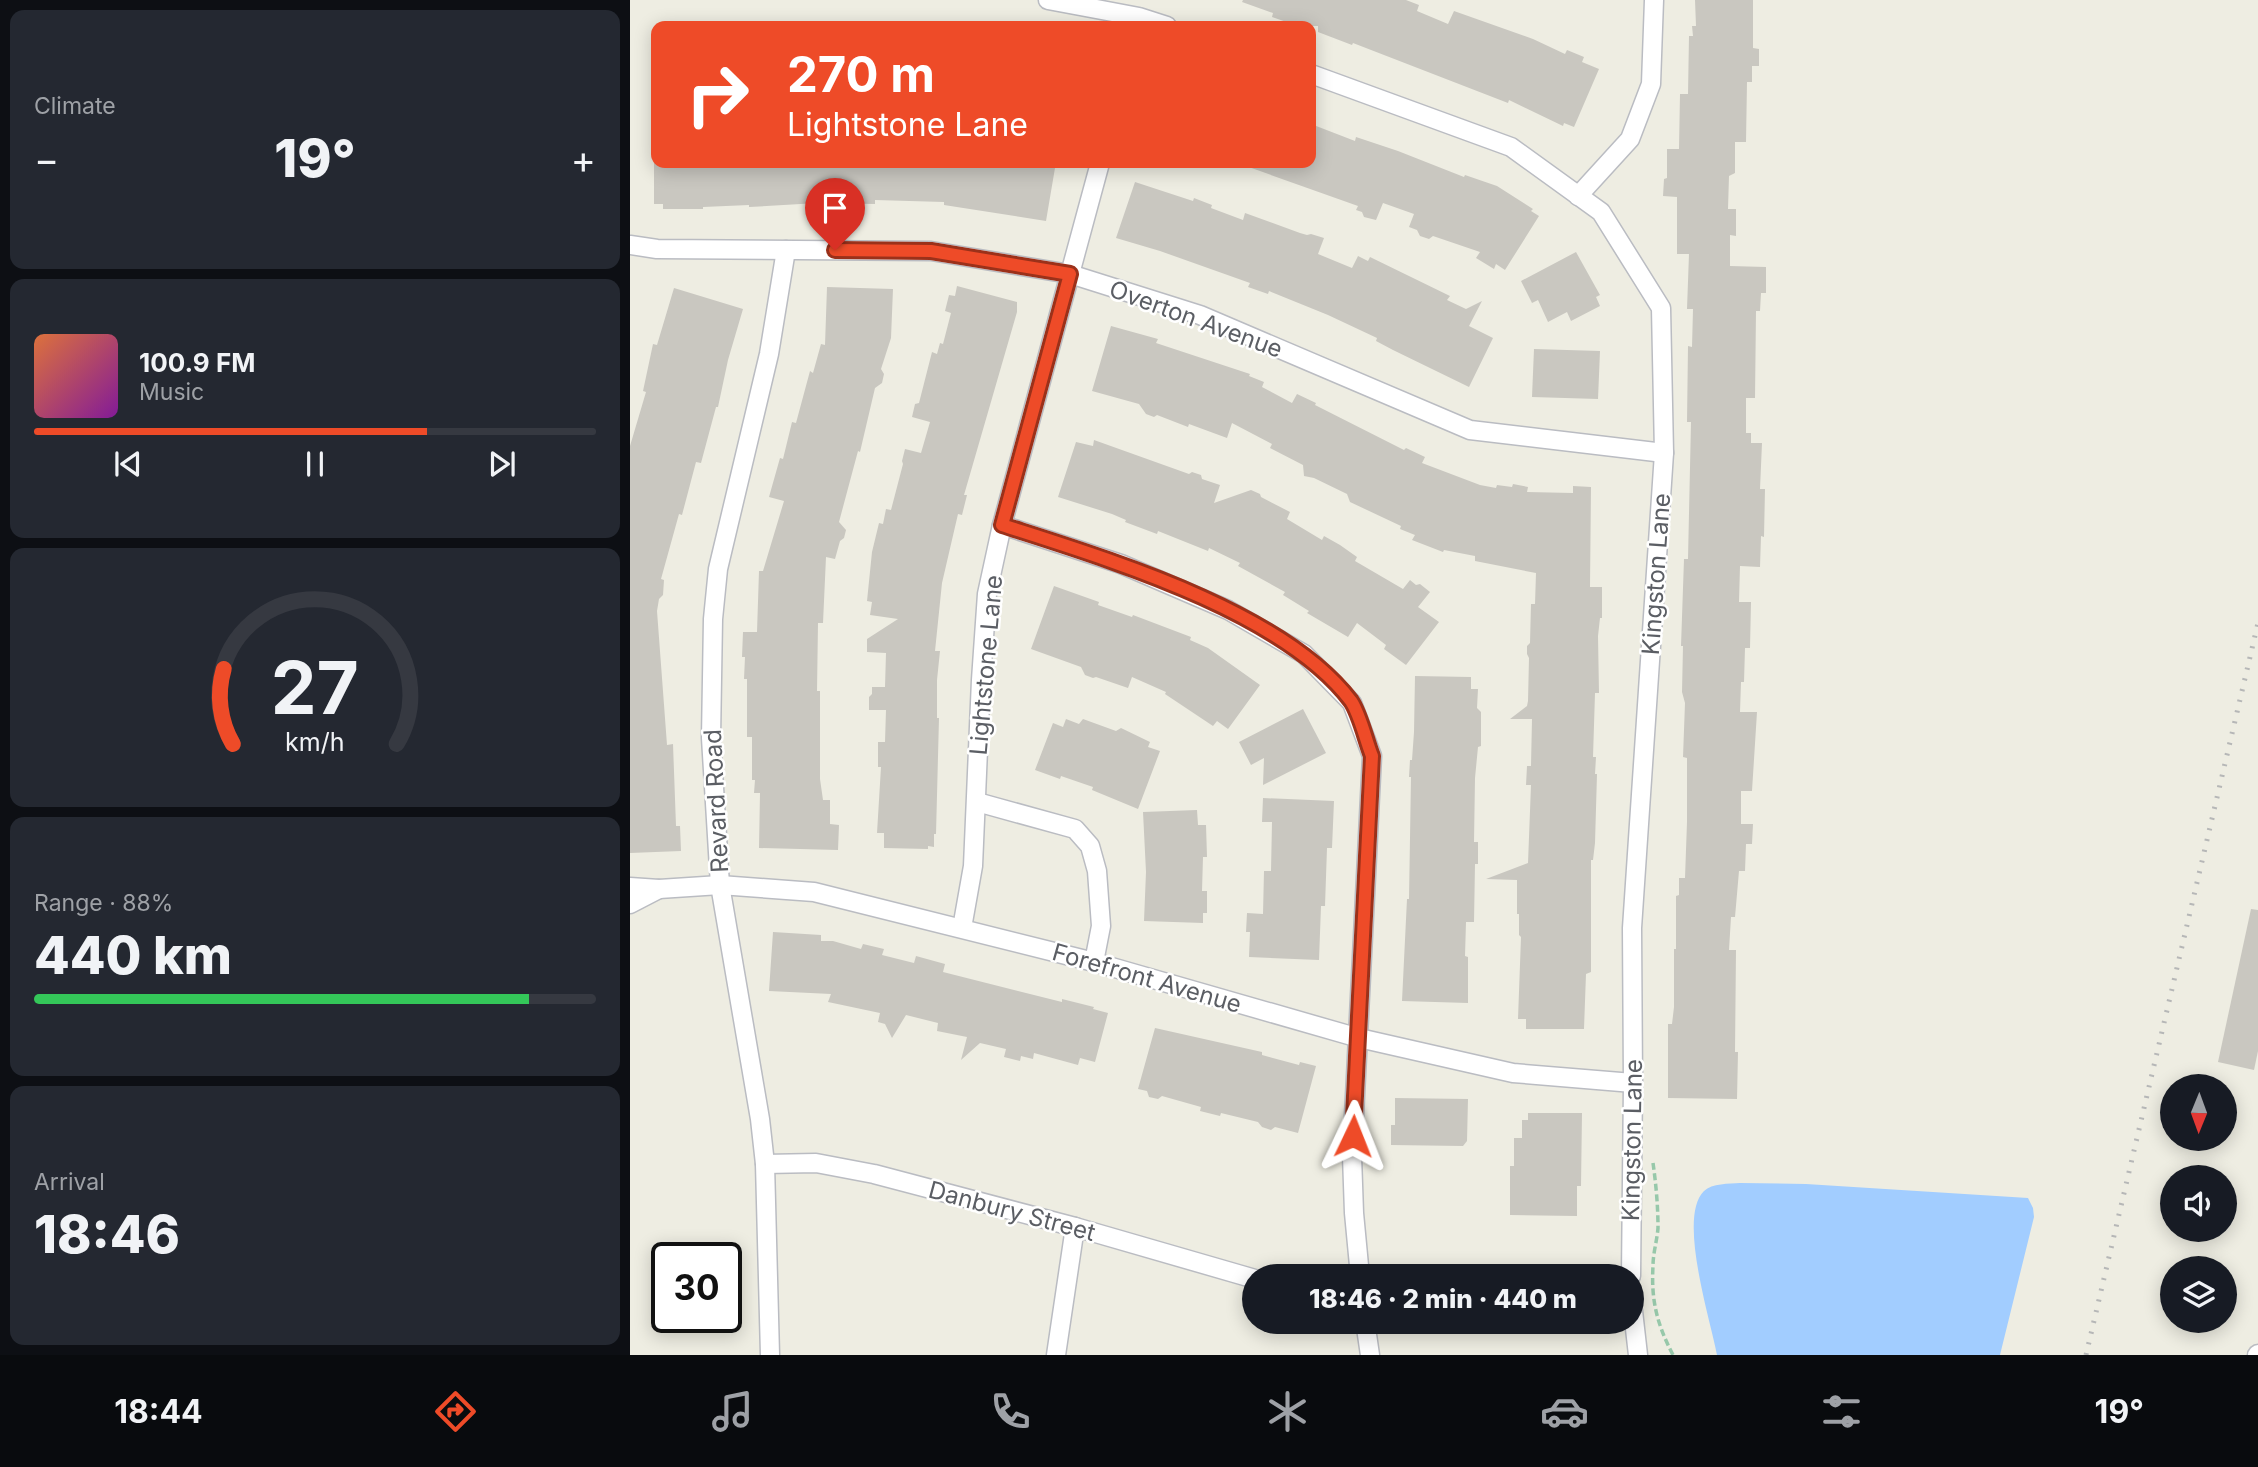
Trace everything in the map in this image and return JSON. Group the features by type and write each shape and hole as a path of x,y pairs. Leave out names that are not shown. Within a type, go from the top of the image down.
{"street":[{"path":"1048,0 1140,14"},
{"path":"1578,196 1630,139 1651,84 1654,0"},
{"name":"Kingston Lane","path":"1316,76 1511,147 1601,212 1661,308 1664,453 1632,928 1631,1264"},
{"name":"Lightstone Lane","path":"962,928 973,866 981,680 988,594 1002,525 1099,168"},
{"name":"Overton Avenue","path":"630,245 657,249 931,251 1070,274 1200,315 1470,430 1664,453"},
{"name":"Revard Road","path":"770,1355 765,1164 760,1119 720,885 712,738 713,620 718,569 769,355 786,250"},
{"path":"1002,525 1121,564 1228,610 1304,654 1352,703 1372,756 1352,1156 1359,1264"},
{"path":"977,802 1075,829 1090,846 1097,872 1101,926 1094,962"},
{"name":"Forefront Avenue","path":"630,887 659,889 720,885 814,892 1094,962 1359,1038 1513,1073 1633,1083"},
{"name":"Forefront Avenue","path":"630,904 659,889"},
{"name":"Danbury Street","path":"765,1164 816,1163 853,1169 1075,1227 1242,1275"},
{"path":"1056,1355 1075,1227"},
{"path":"1367,1334 1370,1355"},
{"path":"1636,1334 1638,1355"}],"path":[{"path":"1652,1158 1658,1230 1652,1292 1657,1323 1673,1355"}],"water":[{"path":"1740,1183 1806,1184 2028,1198 2034,1217 2000,1355 1717,1355 1698,1270 1694,1223 1697,1204 1707,1188"}],"building":[{"path":"1406,0 1419,5 1417,11 1448,24 1454,11 1533,39 1565,54 1567,50 1584,57 1582,62 1599,69 1574,127 1564,123 1563,126 1509,100 1508,103 1318,32 1316,21 1284,21 1272,17 1273,13 1242,2"},
{"path":"1695,0 1753,0 1753,48 1759,49 1759,66 1752,66 1752,82 1747,82 1746,142 1735,142 1735,173 1729,176 1728,209 1736,209 1736,236 1730,235 1730,266 1766,267 1766,293 1761,293 1760,311 1756,311 1755,398 1746,398 1746,433 1751,433 1751,443 1762,443 1760,489 1765,489 1764,537 1761,536 1760,567 1740,566 1739,602 1751,602 1750,648 1745,648 1740,712 1757,712 1752,791 1741,791 1741,824 1753,824 1752,844 1746,844 1745,871 1739,871 1735,917 1731,917 1729,950 1736,950 1737,1099 1668,1098 1668,1024 1672,1024 1674,1007 1676,896 1679,895 1679,878 1685,878 1687,822 1687,758 1683,757 1685,703 1682,692 1681,646 1684,559 1688,559 1691,422 1687,422 1688,346 1692,347 1693,309 1687,309 1689,254 1677,254 1677,197 1663,196 1664,179 1667,178 1667,149 1679,149 1680,94 1688,94 1689,36 1693,36 1692,26 1696,26"},
{"path":"1316,126 1497,186 1533,209 1531,211 1539,216 1505,270 1496,264 1494,269 1476,258 1480,252 1433,236 1429,239 1420,236 1417,230 1409,227 1414,214 1383,203 1376,220 1364,217 1362,212 1356,210 1358,206 1251,168 1316,168"},
{"path":"654,168 1055,168 1046,221 944,205 944,202 875,200 875,204 749,205 703,209 663,209 663,204 654,204"},
{"path":"1135,182 1193,201 1194,198 1212,205 1211,208 1243,220 1245,213 1300,233 1324,238 1318,254 1352,268 1358,256 1368,261 1370,257 1450,296 1447,300 1466,309 1482,301 1469,326 1493,338 1469,387 1328,315 1269,291 1268,294 1248,287 1250,283 1116,238"},
{"path":"1576,252 1600,295 1596,297 1600,306 1571,321 1567,312 1548,322 1538,300 1532,303 1521,281"},
{"path":"957,286 1017,302 1017,312 964,495 967,495 962,515 958,514 942,583 935,651 940,651 937,680 939,718 934,847 884,848 884,833 877,833 881,767 878,767 878,742 885,742 886,710 869,710 869,697 872,687 885,687 886,653 867,652 867,639 898,619 870,615 872,602 867,601 872,552 879,523 883,524 886,509 891,510 905,449 921,453 930,422 912,417 915,404 919,403 932,352 937,354 940,343 943,344 951,313 945,311 949,295 955,296"},
{"path":"827,287 893,289 891,338 881,369 884,374 882,383 875,388 860,452 858,451 839,522 846,530 844,538 840,541 835,559 826,557 823,623 818,623 820,779 823,800 830,800 830,824 839,825 838,850 759,848 760,793 754,793 752,737 747,737 747,679 744,679 745,657 742,657 743,632 757,632 759,571 763,571 784,501 769,497 780,458 783,459 792,422 796,423 810,371 813,373 821,344 825,345"},
{"path":"674,288 743,309 701,463 696,462 682,515 679,514 661,579 664,580 663,595 659,599 657,611 667,745 673,744 676,826 680,826 681,851 630,853 630,446 646,392 643,391 653,344 657,345"},
{"path":"1111,326 1158,339 1156,343 1250,374 1249,376 1264,382 1262,387 1292,403 1297,394 1404,450 1406,448 1425,457 1422,463 1480,485 1496,488 1497,485 1512,487 1513,484 1528,487 1527,492 1573,493 1573,486 1591,487 1590,587 1602,587 1602,618 1598,636 1599,693 1595,693 1593,757 1596,757 1597,774 1595,843 1591,860 1591,972 1586,974 1584,1029 1526,1029 1526,1019 1518,1019 1521,937 1517,914 1517,880 1486,879 1528,863 1531,785 1526,785 1527,766 1531,766 1532,719 1510,719 1527,706 1528,701 1527,646 1530,643 1531,604 1535,604 1536,573 1475,561 1475,556 1444,550 1443,552 1412,540 1415,535 1350,502 1347,494 1304,476 1303,465 1270,448 1272,444 1232,423 1227,438 1189,424 1188,427 1157,415 1154,417 1146,414 1139,404 1092,391"},
{"path":"1534,349 1600,351 1598,399 1532,397"},
{"path":"1094,440 1189,474 1192,472 1201,475 1202,479 1220,485 1214,503 1251,490 1260,494 1290,512 1287,519 1322,540 1324,536 1340,545 1357,557 1355,561 1403,589 1410,580 1416,585 1420,584 1430,592 1418,607 1439,622 1406,665 1384,649 1386,645 1357,623 1348,637 1307,613 1309,611 1283,595 1285,592 1238,566 1240,563 1209,548 1208,551 1158,531 1157,534 1112,514 1058,497 1076,442 1093,446"},
{"path":"1054,586 1099,602 1098,605 1191,637 1190,640 1208,648 1260,685 1228,729 1217,721 1213,726 1165,694 1166,692 1132,677 1128,688 1085,675 1081,667 1031,649"},
{"path":"1415,676 1471,677 1471,689 1478,689 1481,746 1478,747 1475,778 1474,842 1478,842 1478,864 1475,864 1474,922 1466,922 1468,1003 1402,1001 1409,899 1409,777 1414,732"},
{"path":"1303,709 1326,753 1263,785 1264,758 1251,765 1239,742"},
{"path":"1066,719 1079,724 1083,719 1116,731 1121,728 1150,742 1148,747 1160,751 1138,809 1092,790 1093,787 1035,770 1053,723 1063,727"},
{"path":"1263,798 1334,801 1332,848 1327,848 1325,906 1321,906 1319,960 1249,957 1250,932 1246,932 1247,913 1263,914 1264,871 1271,871 1272,822 1262,822"},
{"path":"1197,810 1198,825 1206,825 1207,857 1203,857 1202,891 1207,891 1207,913 1203,913 1203,923 1144,921 1146,872 1143,812"},
{"path":"2251,909 2258,910 2258,1051 2254,1070 2218,1062"},
{"path":"773,932 821,935 821,941 833,941 861,949 863,944 884,949 882,955 914,963 916,956 945,964 943,972 1062,1002 1062,999 1094,1007 1093,1009 1108,1013 1095,1062 1080,1058 1078,1065 1034,1053 1033,1059 1021,1056 1020,1061 1004,1057 1006,1049 980,1043 961,1060 967,1037 937,1031 938,1023 906,1015 892,1038 885,1024 878,1022 880,1013 828,1002 831,994 769,991"},
{"path":"1155,1028 1262,1052 1262,1055 1299,1065 1300,1062 1316,1066 1298,1133 1275,1127 1271,1130 1262,1127 1258,1122 1200,1111 1201,1107 1162,1096 1158,1099 1149,1097 1147,1091 1138,1089"},
{"path":"1395,1098 1468,1099 1467,1141 1463,1146 1391,1145 1391,1125 1395,1125"},
{"path":"1528,1113 1582,1113 1581,1186 1577,1186 1577,1216 1510,1215 1510,1166 1514,1166 1514,1138 1522,1138 1522,1120 1528,1120"}],"railway":[{"path":"2086,1355 2258,623"}],"route":[{"path":"835,250 931,251 1070,274 1002,525 1121,564 1228,610 1304,654 1352,703 1372,756 1353,1136"}]}
